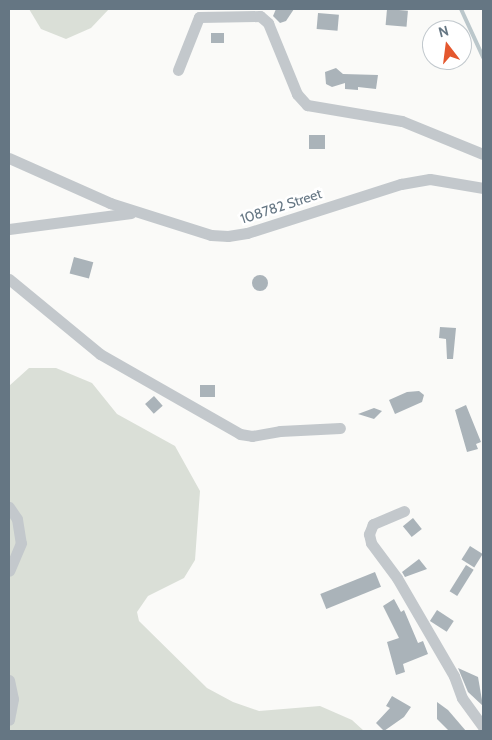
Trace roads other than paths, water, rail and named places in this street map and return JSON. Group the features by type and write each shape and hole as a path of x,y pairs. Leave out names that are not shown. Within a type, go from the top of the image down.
{"street":[{"path":"178,70 199,17 260,16 268,23 297,94 307,105 402,121 483,154"},
{"name":"108782 Street","path":"9,158 136,212 211,235 235,236 402,184 430,179 483,188"},
{"path":"9,229 136,212"},
{"path":"9,279 100,354 240,434 252,436 280,431 340,428"},
{"path":"9,507 17,520 21,543 9,571"},
{"path":"404,512 373,524 370,539 397,578 454,676 467,707 483,727"},
{"path":"9,680 13,699 9,720"}],"waterway":[{"path":"461,9 483,57"}]}
